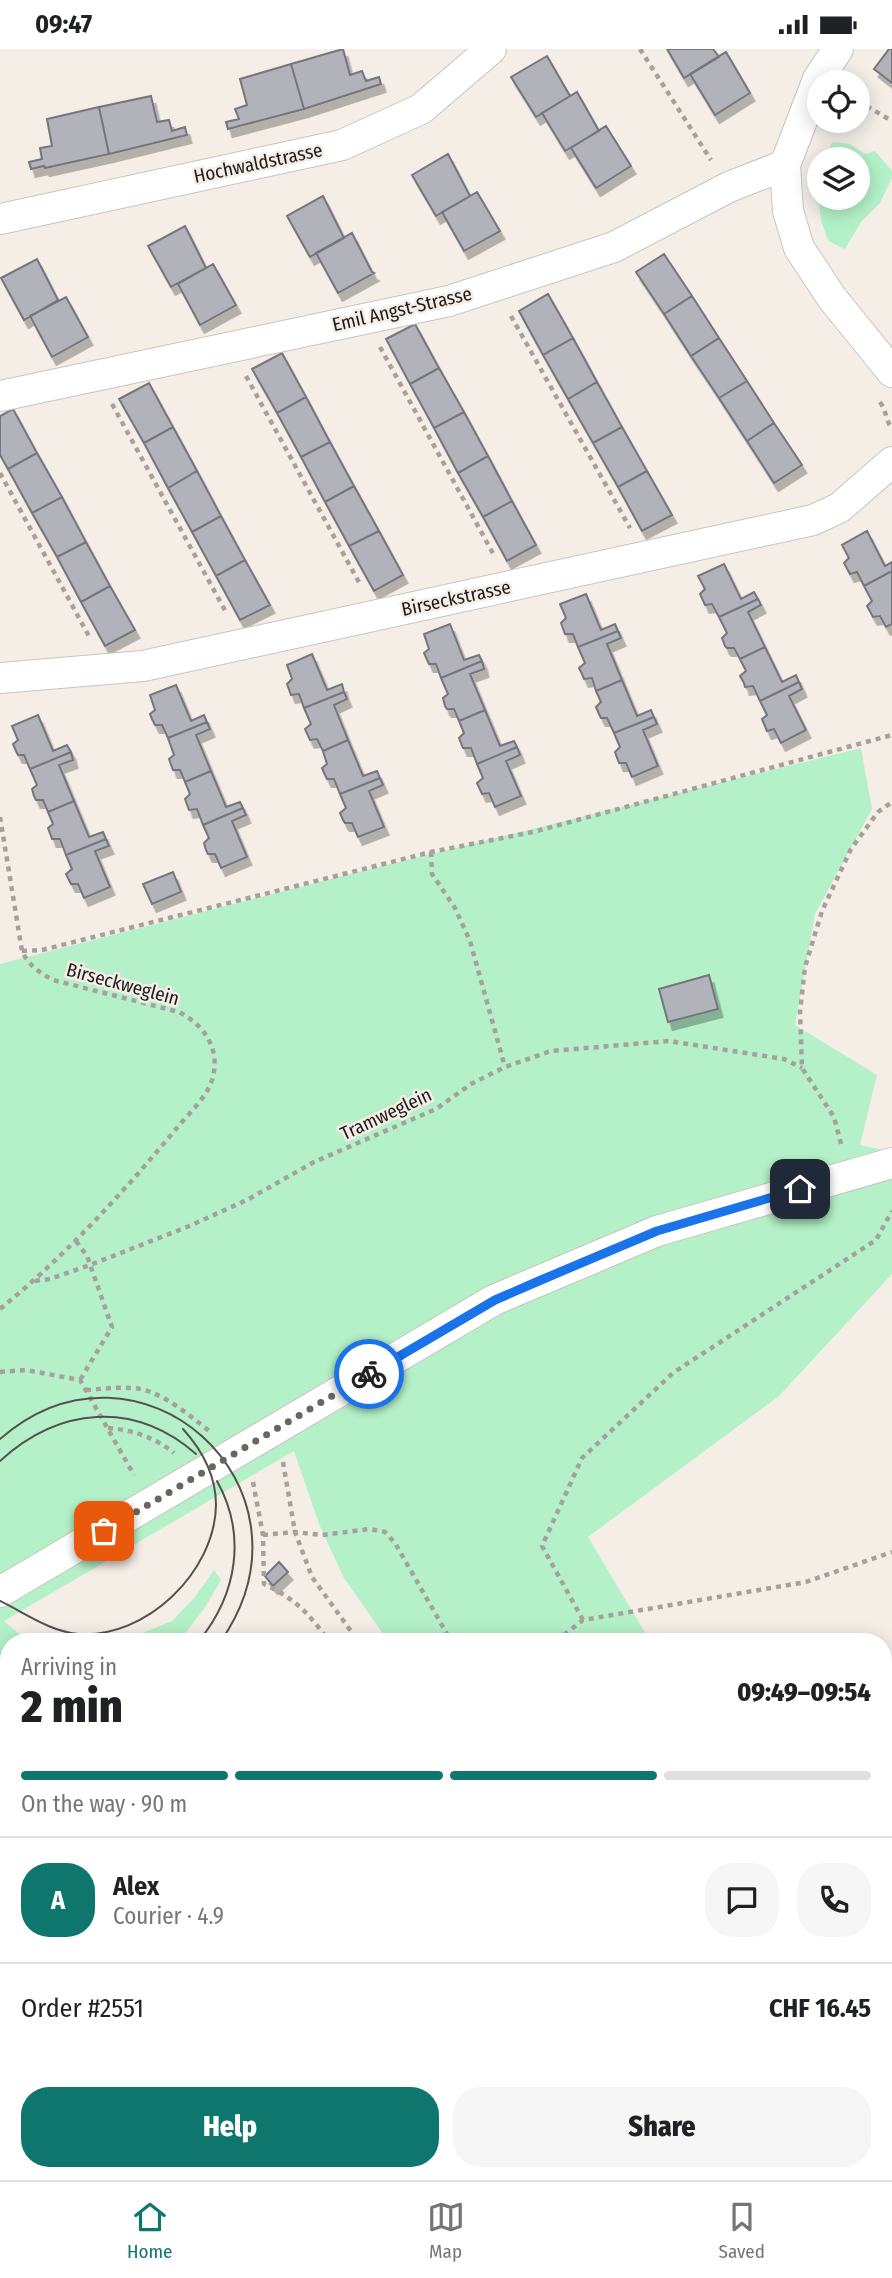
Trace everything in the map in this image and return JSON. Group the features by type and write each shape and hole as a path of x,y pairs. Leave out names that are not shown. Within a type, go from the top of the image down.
{"street":[{"name":"Hochwaldstrasse","path":"0,219 342,145 421,109 491,49"},
{"path":"838,49 818,79 785,165 788,211 799,248 832,298 892,372"},
{"name":"Emil Angst-Strasse","path":"0,396 449,301 614,247 729,187 785,165"},
{"name":"Birseckstrasse","path":"0,678 143,666 813,520 839,508 892,462"},
{"path":"0,1592 495,1300 657,1231 892,1163"}],"path":[{"path":"640,49 729,187"},
{"path":"870,108 892,121"},
{"path":"494,286 646,556"},
{"path":"364,319 510,586"},
{"path":"230,347 377,615"},
{"path":"96,375 243,644"},
{"path":"0,473 107,669"},
{"path":"0,817 22,951 42,950 431,852 533,832 892,735"},
{"path":"847,1175 834,1117 802,1068 800,1012 805,967 822,911 851,849 878,812 892,802"},
{"path":"431,852 432,874 455,908 470,941 505,1067"},
{"name":"Birseckweglein","path":"0,1309 35,1281 76,1241 144,1167 206,1093 213,1078 215,1061 212,1045 194,1020 179,1012 53,980 36,971 22,951"},
{"name":"Tramweglein","path":"35,1281 50,1279 90,1265 247,1200 314,1162 436,1109 471,1084 505,1067 551,1051 669,1041 784,1059 802,1068"},
{"path":"583,1620 542,1546 582,1458 673,1373 876,1240 892,1211"},
{"path":"76,1241 87,1256 112,1327 80,1380"},
{"path":"0,1373 26,1370 80,1380 135,1476"},
{"path":"278,1428 295,1532 312,1577 352,1633"},
{"path":"263,1535 295,1532 322,1535 370,1529 385,1532 395,1543 446,1633"},
{"path":"566,1633 583,1620 806,1582 892,1552"}],"green space":[{"path":"832,142 854,147 830,147"},
{"path":"875,151 892,171 892,178 880,203 861,222 845,249 828,241 820,210 870,210 870,152"},
{"path":"861,748 872,809 815,914 795,1025 877,1075 860,1145 892,1152 892,1274 779,1396 588,1537 645,1633 382,1633 344,1578 319,1524 294,1451 4,1621 18,1633 0,1633 0,964 370,869"},
{"path":"214,1570 221,1580 204,1609 185,1633 143,1633 172,1621 195,1597"}],"building":[{"path":"343,49 350,75 362,71 366,81 379,77 381,84 304,109 291,64"},
{"path":"667,49 713,49 719,57 684,78"},
{"path":"889,49 892,49 892,83 874,69"},
{"path":"726,52 750,93 715,115 690,74"},
{"path":"547,56 570,96 536,117 511,77"},
{"path":"291,64 304,109 228,129 226,122 239,119 235,109 247,105 240,79"},
{"path":"577,92 599,131 565,151 542,113"},
{"path":"151,96 157,122 169,120 172,131 185,127 187,135 109,154 99,107"},
{"path":"99,107 109,154 31,169 29,162 42,159 40,148 52,146 47,119"},
{"path":"606,126 631,166 596,188 571,148"},
{"path":"448,154 470,196 436,216 412,175"},
{"path":"477,192 500,231 464,251 442,212"},
{"path":"323,196 344,238 310,257 287,216"},
{"path":"185,226 206,268 171,287 148,246"},
{"path":"352,233 374,273 338,293 316,253"},
{"path":"664,254 692,296 664,314 636,272"},
{"path":"37,259 58,300 24,320 1,278"},
{"path":"213,264 236,305 200,325 178,284"},
{"path":"548,294 573,338 543,355 519,311"},
{"path":"692,296 719,338 691,356 664,314"},
{"path":"66,297 88,337 52,357 30,316"},
{"path":"415,324 439,368 410,384 386,339"},
{"path":"573,338 597,382 568,399 543,355"},
{"path":"719,338 747,381 719,398 691,356"},
{"path":"282,353 306,397 277,413 252,369"},
{"path":"439,368 464,412 434,428 410,384"},
{"path":"747,381 774,423 747,441 719,398"},
{"path":"597,382 622,427 593,443 568,399"},
{"path":"149,383 173,427 144,443 119,399"},
{"path":"306,397 330,442 301,457 277,413"},
{"path":"13,409 37,453 8,469 0,455 0,416"},
{"path":"464,412 488,456 458,473 434,428"},
{"path":"774,423 802,465 774,483 747,441"},
{"path":"173,427 197,471 168,488 144,443"},
{"path":"622,427 647,471 618,487 593,443"},
{"path":"330,442 354,486 325,502 301,457"},
{"path":"37,453 62,497 32,513 8,469"},
{"path":"488,456 512,501 483,517 458,473"},
{"path":"197,471 221,516 192,532 168,488"},
{"path":"647,471 672,515 642,531 618,487"},
{"path":"354,486 379,531 349,546 325,502"},
{"path":"62,497 86,542 57,557 32,513"},
{"path":"512,501 536,545 507,561 483,517"},
{"path":"221,516 245,560 216,576 192,532"},
{"path":"379,531 403,575 374,591 349,546"},
{"path":"867,531 885,566 892,562 892,571 864,586 857,572 850,574 844,563 849,558 842,545"},
{"path":"86,542 110,586 81,602 57,557"},
{"path":"245,560 270,605 240,620 216,576"},
{"path":"724,564 741,599 754,592 758,599 719,617 712,604 705,605 700,594 705,589 698,576"},
{"path":"892,571 892,624 886,627 880,616 873,617 867,606 872,601 864,586"},
{"path":"110,586 135,630 105,646 81,602"},
{"path":"586,594 601,630 615,624 618,631 578,647 573,634 565,634 561,623 566,618 560,604"},
{"path":"758,599 761,605 748,612 765,647 740,659 734,648 725,646 722,638 727,633 719,617"},
{"path":"450,624 464,660 479,655 482,661 441,678 436,664 429,664 424,653 429,649 424,634"},
{"path":"618,631 621,638 607,644 622,680 596,691 592,678 584,679 579,668 585,663 578,647"},
{"path":"765,647 782,682 796,675 799,682 760,701 753,686 745,687 740,676 746,671 740,659"},
{"path":"312,654 327,690 342,684 344,692 304,708 299,694 291,695 287,684 292,679 287,665"},
{"path":"482,661 484,669 470,674 485,710 459,721 454,709 447,709 445,706 443,698 448,694 441,678"},
{"path":"622,680 637,716 651,710 654,717 614,733 607,718 601,718 596,707 601,702 596,691"},
{"path":"799,682 802,689 789,696 806,730 781,743 774,729 767,731 762,719 767,715 760,701"},
{"path":"176,685 191,721 204,715 207,722 168,738 162,725 155,725 152,719 150,714 155,710 150,695"},
{"path":"344,692 347,699 334,705 348,740 323,751 317,739 310,740 305,729 311,724 304,708"},
{"path":"485,710 500,746 514,741 517,747 477,764 471,748 463,748 459,738 464,733 459,721"},
{"path":"38,715 53,751 67,745 71,752 30,769 24,755 18,755 13,744 18,740 12,726"},
{"path":"654,717 657,724 643,730 658,766 632,777 626,763 619,763 615,752 620,747 614,733"},
{"path":"207,722 210,729 196,735 211,771 185,782 180,770 173,770 169,759 174,755 168,738"},
{"path":"348,740 363,776 377,771 380,778 340,794 334,779 327,779 322,768 327,764 323,751"},
{"path":"517,747 520,755 506,761 521,796 495,807 489,793 482,794 477,783 483,778 477,764"},
{"path":"71,752 73,760 59,765 74,801 48,812 43,800 36,800 34,796 32,789 37,785 30,769"},
{"path":"211,771 226,807 240,802 243,808 203,825 197,809 189,810 185,799 190,794 185,782"},
{"path":"380,778 383,785 369,791 384,827 358,837 352,823 345,823 340,813 346,808 340,794"},
{"path":"74,801 89,837 103,832 106,839 66,855 60,839 52,839 48,828 53,824 48,812"},
{"path":"243,808 246,815 232,821 247,857 221,868 215,854 208,854 206,850 204,843 209,838 203,825"},
{"path":"106,839 109,846 95,851 110,887 84,898 78,884 71,884 66,874 72,869 66,855"},
{"path":"173,872 181,892 152,904 143,884"},
{"path":"709,975 718,1009 668,1022 659,989"},
{"path":"279,1562 288,1572 273,1586 265,1576"}],"tram line":[{"path":"0,1439 54,1407 108,1398 159,1409 202,1436 234,1477 251,1527 248,1583 225,1633"},
{"path":"0,1461 23,1443 47,1430 72,1421 97,1417 122,1418 148,1425 172,1437 196,1454"},
{"path":"103,1633 128,1625 151,1613 172,1597 190,1577 204,1554 213,1530 216,1505 214,1484 207,1464 183,1429"},
{"path":"205,1633 222,1604 229,1584 235,1543 226,1501 217,1481"},
{"path":"0,1601 47,1625 72,1633"}],"way so far":[{"path":"104,1531 369,1374"}],"route":[{"path":"369,1374 495,1300 541,1280 657,1231 800,1189"}]}
